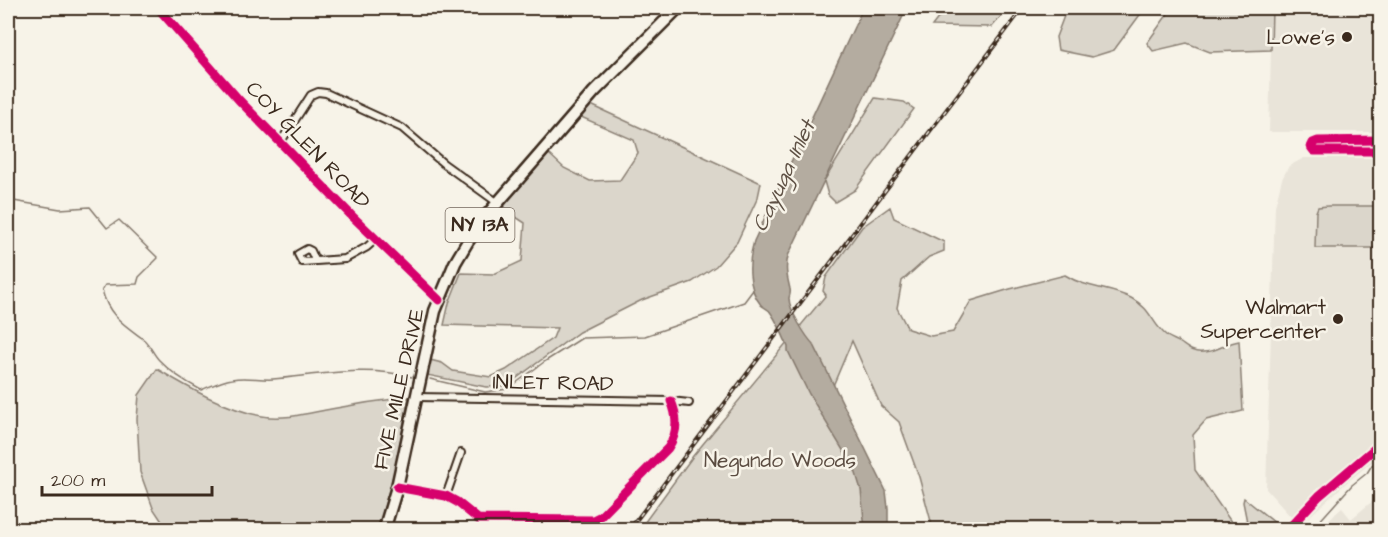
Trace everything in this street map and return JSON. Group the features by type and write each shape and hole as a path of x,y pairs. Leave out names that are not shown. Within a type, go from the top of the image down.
{"main road":[{"name":"FIVE MILE DRIVE","path":"384,530 397,487 439,300 455,262 468,241 498,203 594,92 678,8"}],"street":[{"name":"COY GLEN ROAD","path":"158,8 280,143 439,300"},
{"path":"280,143 311,95 318,92 327,93 402,128 444,164 498,203"},
{"path":"1380,140 1318,141 1311,147 1314,151 1380,151"},
{"path":"315,260 345,259 367,247 376,239"},
{"name":"INLET ROAD","path":"416,397 671,401 690,404"},
{"path":"397,487 446,496 478,519 592,520 601,516 673,441 676,420 671,401"},
{"path":"1287,529 1319,496 1380,444"},
{"path":"446,496 461,453"}],"shaded area":[{"path":"863,8 907,8 788,256 787,276 790,303 795,316 814,345 886,491 888,530 865,529 861,490 855,470 809,394 776,321 770,311 756,298 750,274 754,241"},
{"path":"1272,8 1380,8 1380,132 1269,132"},
{"path":"1304,158 1380,158 1380,455 1299,526 1266,489 1275,206 1282,179 1289,166"},
{"path":"1380,495 1380,529 1318,529 1342,508 1351,519"}],"green space":[{"path":"946,8 1008,8 992,27 932,26"},
{"path":"1067,8 1145,8 1114,50 1092,57 1058,50 1056,37"},
{"path":"1172,8 1272,8 1271,50 1210,52 1187,43 1153,51 1147,43"},
{"path":"875,98 904,102 914,109 855,190 835,202 828,195 824,181"},
{"path":"591,105 761,183 758,197 737,242 716,266 692,282 642,300 579,332 506,386 486,387 427,375 430,360 442,363 453,371 491,377 506,370 553,338 557,328 444,325 449,303 461,273 494,274 522,261 525,223 502,208 549,154 564,168 590,181 620,180 638,153 634,140 581,117"},
{"path":"1380,206 1380,248 1315,248 1316,212 1318,207"},
{"name":"Negundo Woods","path":"890,207 894,218 944,242 944,251 929,257 902,281 897,308 908,329 931,336 953,332 971,301 1065,275 1073,280 1138,302 1169,338 1194,351 1208,352 1239,341 1243,411 1206,420 1193,435 1195,470 1234,526 1248,527 1244,498 1275,523 1271,530 932,529 919,477 899,422 881,406 852,341 827,400 860,458 877,529 639,530 693,456 826,295 823,291 826,277 862,227"},
{"path":"157,369 194,390 235,409 271,417 297,416 409,397 395,469 378,529 167,529 153,508 140,472 137,419 139,395"}],"waterway":[{"path":"8,200 60,209 90,207 107,228 119,220 158,258 139,277 137,284 105,285 102,290 108,306 117,318 145,340 164,365 201,390 237,378 273,379 360,371 395,373 412,377"},
{"path":"430,379 485,392 508,389 544,362 582,338 645,336 744,302 753,290"},
{"path":"1308,530 1317,524 1372,465 1380,461"}],"railway":[{"path":"629,530 1023,8"}],"cycle path":[{"path":"158,8 239,100 351,215 439,300"},
{"path":"1380,140 1318,141 1311,147 1314,151 1380,151"},
{"path":"397,487 446,496 478,519 593,520 601,516 668,448 674,437 676,425 671,401"},
{"path":"1287,530 1319,496 1380,444"}],"place":[{"name":"Lowe's","path":"1347,37"},
{"name":"Walmart Supercenter","path":"1338,319"}],"water label":[{"name":"Cayuga Inlet","path":"784,176"}]}
